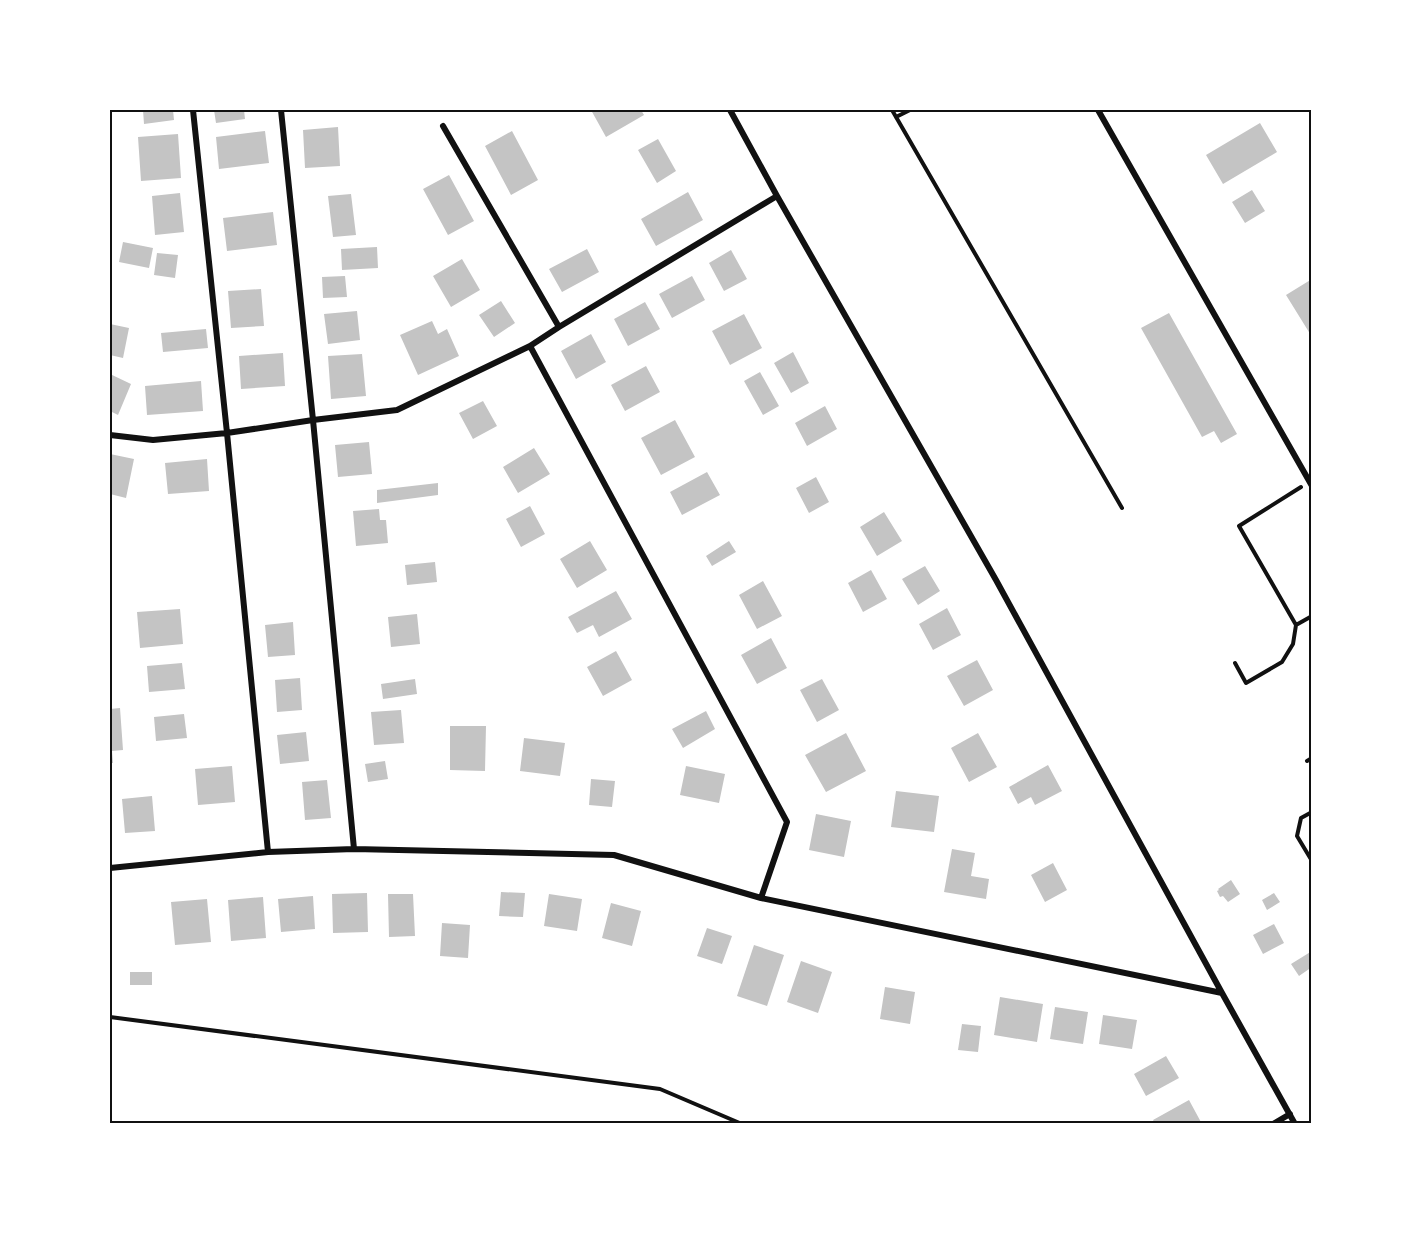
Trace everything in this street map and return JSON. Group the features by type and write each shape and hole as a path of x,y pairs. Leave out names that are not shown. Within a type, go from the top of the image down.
{"street":[{"path":"192,110 268,852"},
{"path":"281,110 354,849"},
{"path":"730,110 996,580 1295,1124"},
{"path":"1098,110 1310,484"},
{"path":"443,126 559,327"},
{"path":"110,435 153,440 226,433 397,410 530,346 777,196"},
{"path":"530,346 786,822 761,898"},
{"path":"110,868 268,852 354,849 614,855 761,898 1222,993"},
{"path":"1273,1124 1290,1114"}],"path":[{"path":"892,110 1122,508"},
{"path":"896,117 910,110"},
{"path":"1235,663 1246,682 1282,662 1293,644 1296,625 1239,526 1310,484"},
{"path":"1296,625 1311,616"},
{"path":"1311,812 1301,818 1297,836 1311,861"},
{"path":"110,1017 660,1089 742,1124"}],"building":[{"path":"143,110 173,110 174,120 144,124"},
{"path":"214,110 244,110 245,119 216,123"},
{"path":"591,110 641,110 644,115 606,137"},
{"path":"1260,123 1277,152 1223,184 1206,155"},
{"path":"338,127 340,166 305,168 303,130"},
{"path":"265,131 269,163 219,169 216,137"},
{"path":"512,131 538,180 511,195 485,146"},
{"path":"178,134 181,178 141,181 138,137"},
{"path":"658,139 676,171 657,183 638,150"},
{"path":"449,175 474,221 448,235 423,189"},
{"path":"1252,190 1265,211 1245,223 1232,202"},
{"path":"688,192 703,220 656,246 641,219"},
{"path":"180,193 184,232 155,235 152,196"},
{"path":"351,194 356,235 333,237 328,196"},
{"path":"273,212 277,245 227,251 223,218"},
{"path":"123,242 153,248 149,268 119,262"},
{"path":"377,247 378,268 342,270 341,249"},
{"path":"587,249 599,272 562,292 549,269"},
{"path":"731,250 747,279 724,291 709,263"},
{"path":"157,253 178,255 175,278 154,275"},
{"path":"462,259 480,290 451,307 433,276"},
{"path":"345,276 347,297 323,298 322,277"},
{"path":"692,276 705,300 672,318 659,294"},
{"path":"1312,279 1312,337 1286,295"},
{"path":"261,289 264,326 231,328 228,291"},
{"path":"501,301 515,323 494,337 479,315"},
{"path":"645,302 660,329 628,346 614,319"},
{"path":"357,311 360,340 328,344 324,314"},
{"path":"1169,313 1237,434 1221,443 1214,431 1202,437 1141,328"},
{"path":"744,314 762,348 730,365 712,331"},
{"path":"432,321 438,334 447,329 459,356 418,375 400,335"},
{"path":"110,324 129,328 123,358 110,355"},
{"path":"206,329 208,348 163,352 161,333"},
{"path":"591,334 606,362 576,379 561,351"},
{"path":"793,352 809,383 791,393 774,363"},
{"path":"283,353 285,386 241,389 239,356"},
{"path":"362,354 366,396 331,399 328,356"},
{"path":"646,366 660,392 625,411 611,385"},
{"path":"760,372 779,406 763,415 744,381"},
{"path":"110,374 131,384 118,415 110,411"},
{"path":"201,381 203,411 147,415 145,386"},
{"path":"483,401 497,426 473,439 459,413"},
{"path":"825,406 837,429 807,446 795,423"},
{"path":"675,420 695,457 661,475 641,438"},
{"path":"369,442 372,474 338,477 335,445"},
{"path":"534,448 550,474 518,493 503,467"},
{"path":"110,454 134,459 126,498 110,494"},
{"path":"207,459 209,491 168,494 165,463"},
{"path":"707,472 720,495 682,515 670,492"},
{"path":"816,477 829,502 809,513 796,488"},
{"path":"438,483 438,495 377,503 377,490"},
{"path":"530,506 545,534 521,547 506,519"},
{"path":"379,509 380,520 386,520 388,543 356,546 353,511"},
{"path":"884,512 902,541 877,556 860,527"},
{"path":"590,541 607,570 577,588 560,559"},
{"path":"729,541 736,552 712,566 706,556"},
{"path":"435,562 437,582 407,585 405,565"},
{"path":"925,566 940,591 918,605 902,579"},
{"path":"871,570 887,599 863,612 848,583"},
{"path":"763,581 782,616 757,629 739,595"},
{"path":"616,591 632,619 599,637 593,625 577,633 568,617"},
{"path":"947,608 961,635 933,650 919,624"},
{"path":"180,609 183,644 140,648 137,612"},
{"path":"417,614 420,644 391,647 388,617"},
{"path":"293,622 295,655 268,657 265,625"},
{"path":"771,638 787,668 757,684 741,655"},
{"path":"616,651 632,680 603,696 587,667"},
{"path":"977,660 993,690 964,706 947,676"},
{"path":"182,663 185,689 149,692 147,666"},
{"path":"300,678 302,710 277,712 275,680"},
{"path":"415,679 417,694 383,699 381,684"},
{"path":"822,679 839,710 817,722 800,690"},
{"path":"120,708 123,750 112,751 113,763 110,763 110,709"},
{"path":"401,710 404,743 374,745 371,712"},
{"path":"706,711 715,729 683,748 672,729"},
{"path":"184,714 187,738 156,741 154,717"},
{"path":"450,726 486,726 485,771 450,770"},
{"path":"306,732 309,761 280,764 277,735"},
{"path":"846,733 866,771 826,792 805,755"},
{"path":"978,733 997,767 969,782 951,748"},
{"path":"524,738 565,743 560,776 520,771"},
{"path":"385,761 388,779 368,782 365,764"},
{"path":"1048,765 1062,791 1035,805 1031,797 1018,804 1009,787"},
{"path":"232,766 235,802 198,805 195,769"},
{"path":"686,766 725,774 719,803 680,795"},
{"path":"591,779 615,781 612,807 589,805"},
{"path":"327,780 331,818 305,820 302,782"},
{"path":"896,791 939,796 934,832 891,827"},
{"path":"152,796 155,831 125,833 122,799"},
{"path":"816,814 851,821 844,857 809,850"},
{"path":"952,849 975,853 971,876 989,879 986,899 944,892"},
{"path":"1053,863 1067,890 1045,902 1031,875"},
{"path":"1231,880 1240,894 1228,902 1223,896 1220,897 1217,891"},
{"path":"501,892 525,893 523,917 499,916"},
{"path":"367,893 368,932 333,933 332,894"},
{"path":"1274,893 1280,902 1267,910 1262,900"},
{"path":"388,894 413,894 415,936 389,937"},
{"path":"549,894 582,899 577,931 544,926"},
{"path":"313,896 315,929 281,932 278,899"},
{"path":"263,897 266,938 231,941 228,900"},
{"path":"207,899 211,942 175,945 171,902"},
{"path":"611,903 641,911 632,946 602,938"},
{"path":"442,923 470,925 468,958 440,956"},
{"path":"1274,924 1284,943 1263,954 1253,935"},
{"path":"707,928 732,936 722,964 697,956"},
{"path":"754,945 784,955 767,1006 737,996"},
{"path":"1312,951 1312,967 1299,976 1291,964"},
{"path":"801,961 832,972 818,1013 787,1002"},
{"path":"130,972 152,972 152,985 130,985"},
{"path":"885,987 915,992 910,1024 880,1019"},
{"path":"1000,997 1043,1004 1037,1042 994,1035"},
{"path":"1055,1007 1088,1012 1083,1044 1050,1039"},
{"path":"1103,1015 1137,1020 1132,1049 1099,1044"},
{"path":"962,1024 981,1026 978,1052 958,1050"},
{"path":"1166,1056 1179,1078 1146,1096 1134,1074"},
{"path":"1189,1100 1202,1124 1155,1124 1153,1120"}]}
